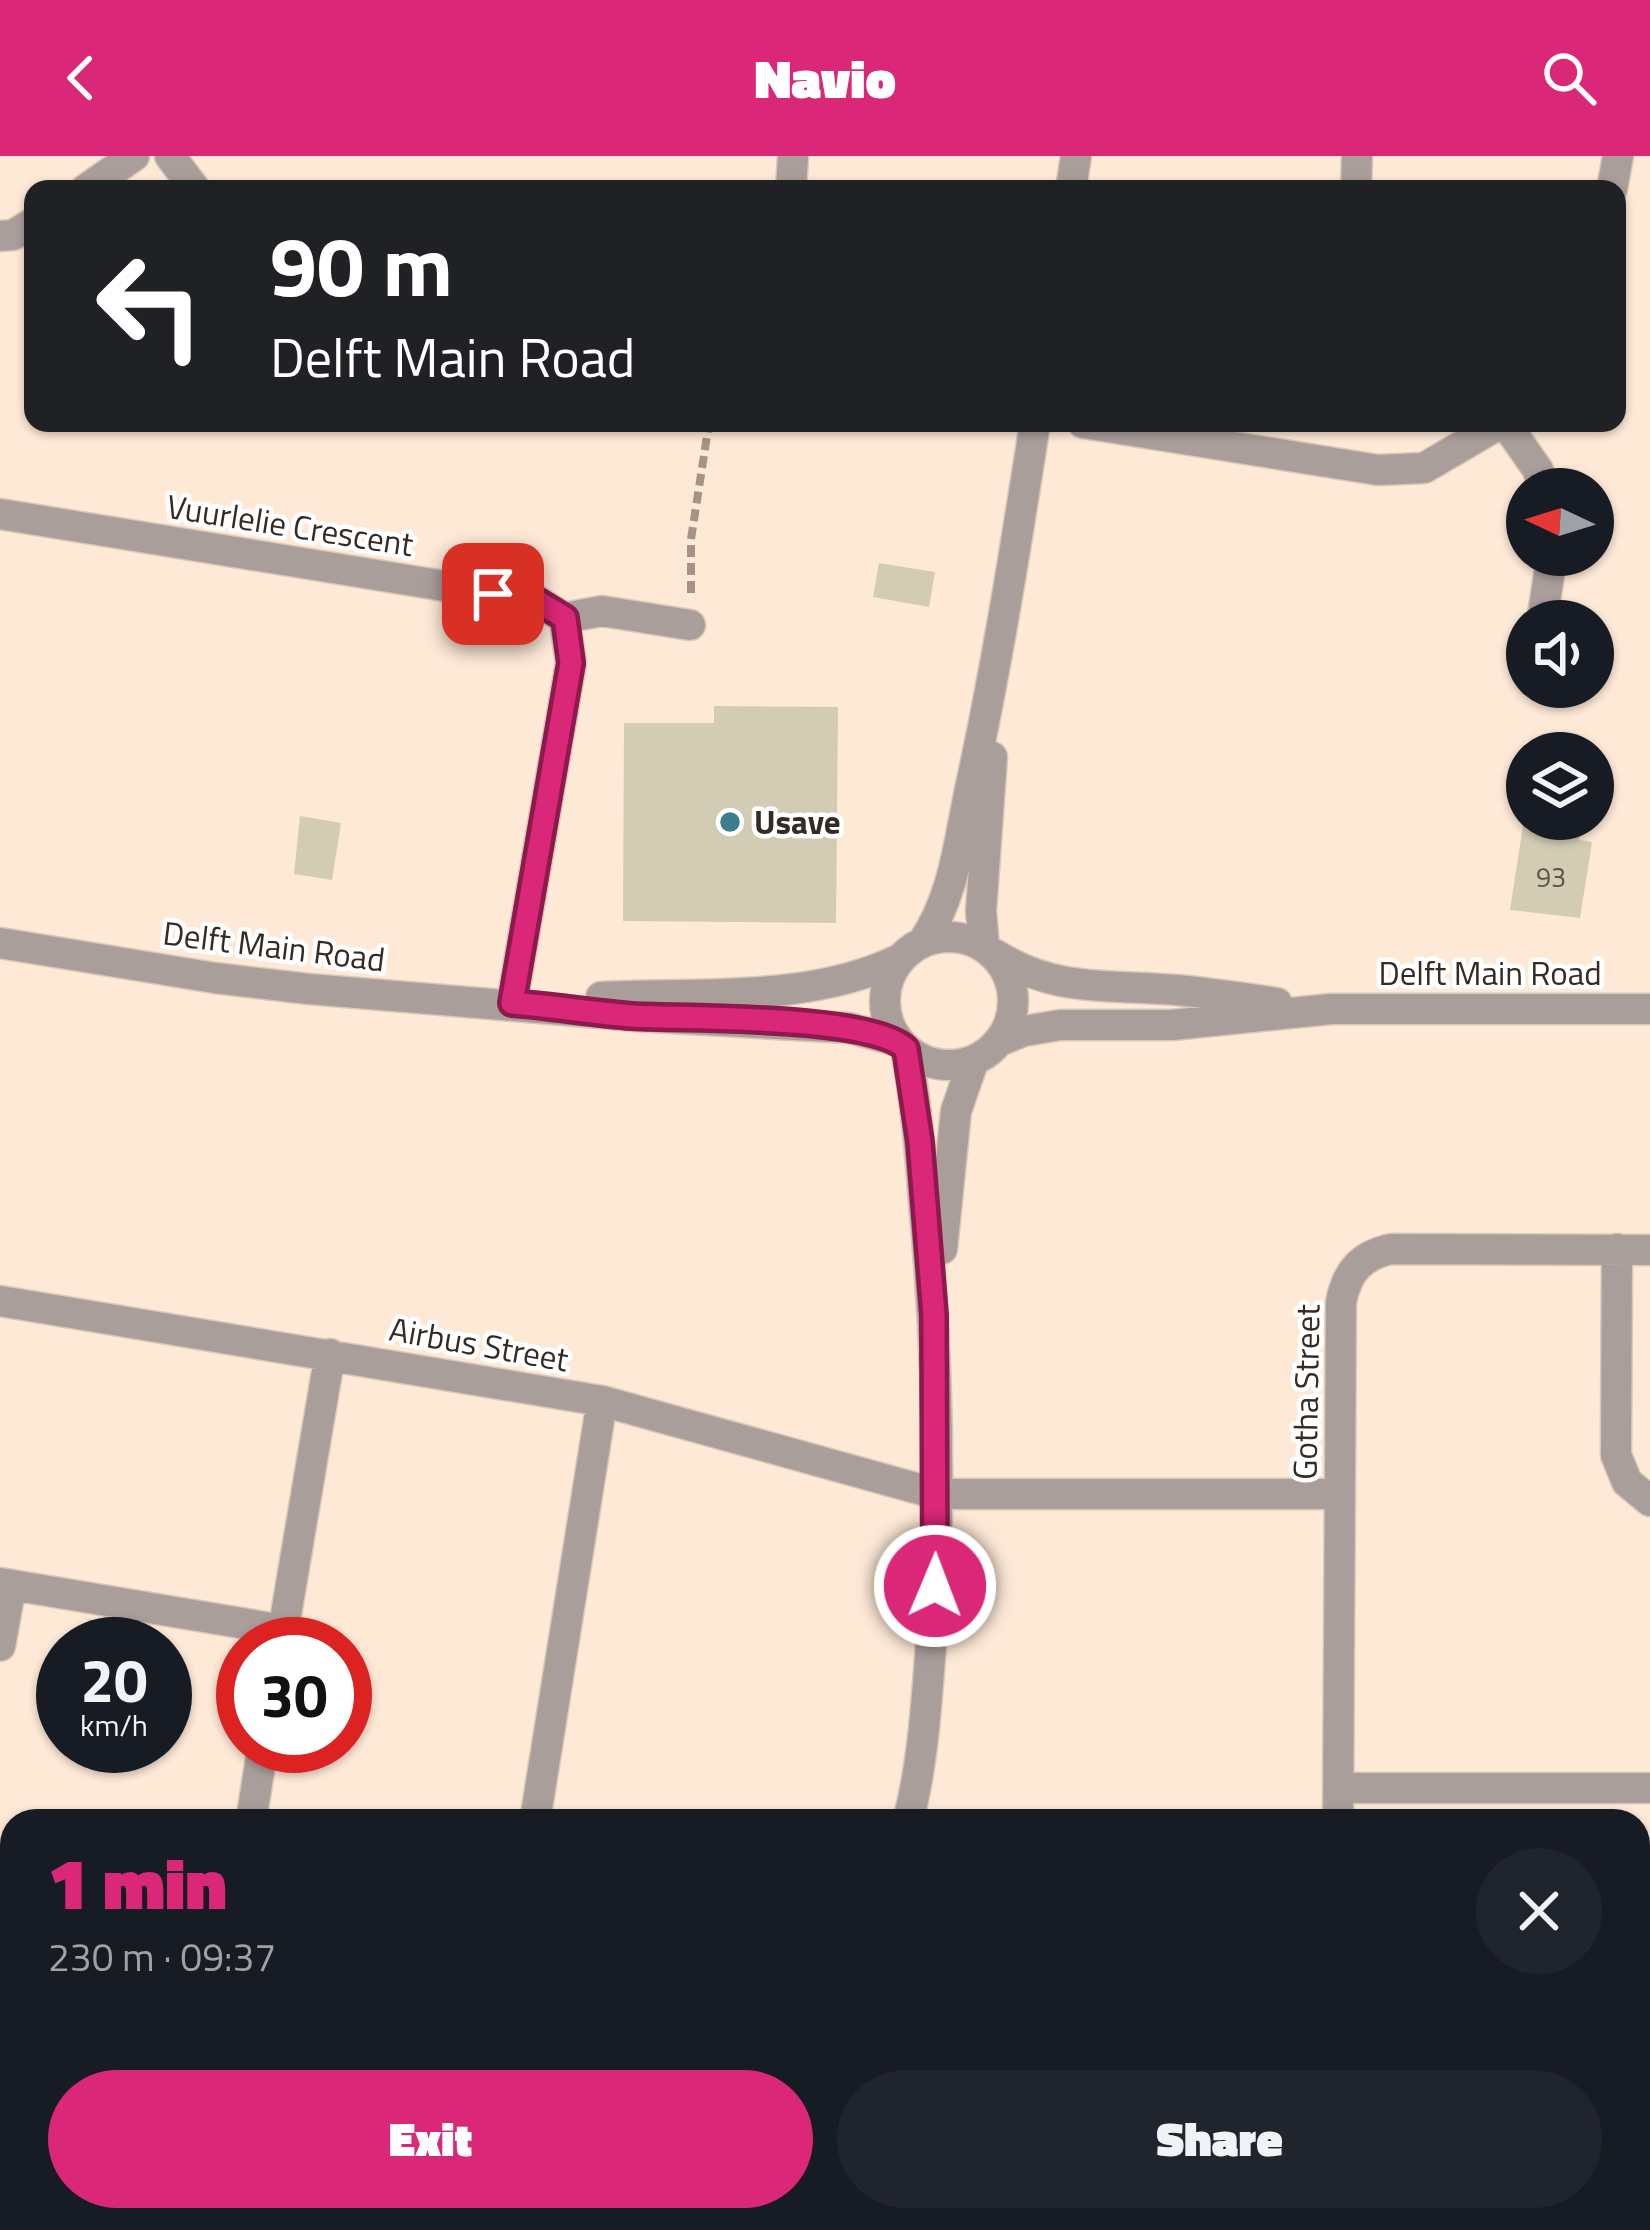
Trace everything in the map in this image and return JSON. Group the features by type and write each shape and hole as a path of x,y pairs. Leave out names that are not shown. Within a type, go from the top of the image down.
{"street":[{"path":"99,180 134,156"},
{"path":"170,156 188,180"},
{"path":"911,1809 918,1782 930,1649 937,1494 934,1315 920,1142 902,1045 886,1014 885,994 949,892 997,668 1034,432"},
{"path":"1139,432 1378,470 1424,468 1487,432"},
{"path":"1510,432 1537,468"},
{"name":"Vuurlelie Crescent","path":"0,514 537,601 565,618 602,611 690,625"},
{"path":"527,1004 571,663 565,618"},
{"path":"934,1315 956,1112 973,1062 999,1041 1012,1013 1007,972 990,950 981,910 997,668"},
{"path":"911,950 954,936 990,950"},
{"name":"Delft Main Road","path":"0,943 309,989 849,1028 902,1045"},
{"name":"Delft Main Road","path":"527,1004 816,987 852,980 911,950"},
{"name":"Delft Main Road","path":"990,950 1027,972 1059,983 1174,989 1330,1010"},
{"name":"Delft Main Road","path":"999,1041 1024,1030 1060,1025 1172,1024 1330,1010 1650,1009"},
{"path":"902,1045 938,1065 973,1062"},
{"name":"Gotha Street","path":"1339,1809 1344,1285 1364,1258 1391,1250 1650,1250"},
{"path":"1617,1250 1616,1455 1628,1482 1650,1501"},
{"name":"Airbus Street","path":"0,1300 602,1401 937,1494 1340,1494"},
{"path":"285,1617 330,1354"},
{"path":"537,1809 602,1401"},
{"path":"0,1646 6,1584 216,1624"},
{"path":"252,1809 258,1773"},
{"path":"1339,1788 1650,1788"}],"path":[{"path":"690,625 691,539 709,432"}],"building":[{"path":"879,563 935,572 929,607 873,597"},
{"name":"Usave","path":"714,706 838,707 836,923 623,921 624,723 714,723"},
{"path":"300,816 341,823 332,880 294,874"},
{"path":"1521,840 1592,842 1580,918 1510,910"}],"place":[{"name":"Usave","path":"730,822"}],"route":[{"path":"493,594 537,601 565,618 571,663 512,1003 635,1016 849,1028 898,1041 906,1049 920,1142 934,1315 935,1586"}]}
